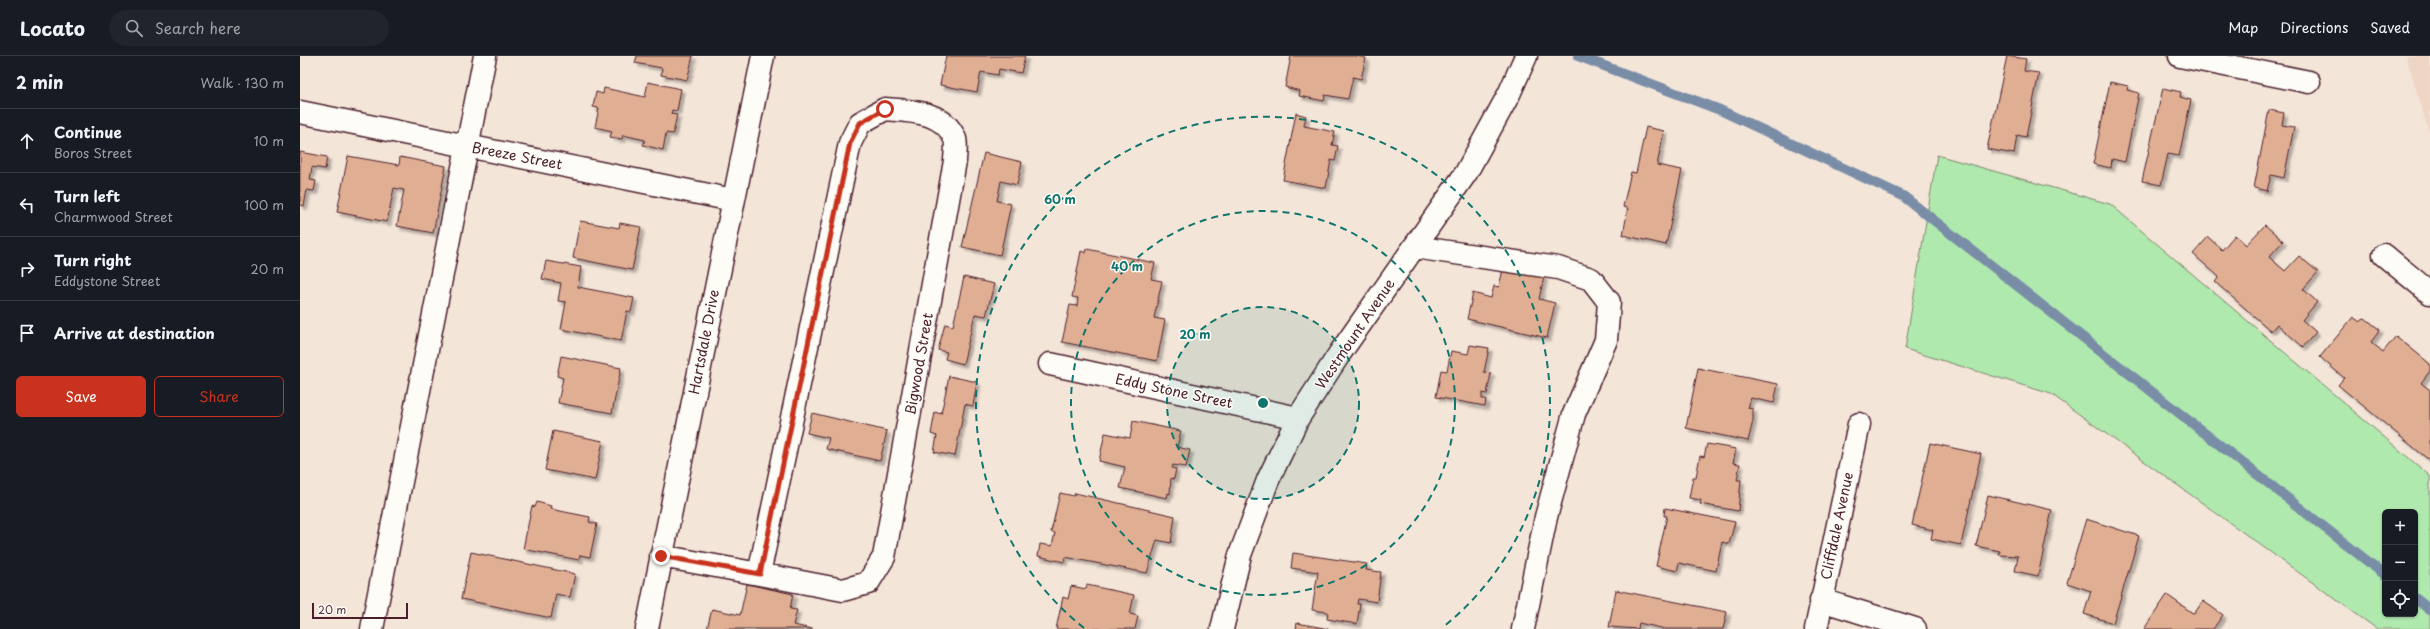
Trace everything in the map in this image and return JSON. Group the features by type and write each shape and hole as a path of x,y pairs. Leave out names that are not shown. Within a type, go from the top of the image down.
{"street":[{"path":"372,629 485,56"},
{"name":"Hartsdale Drive","path":"647,629 763,56"},
{"name":"Westmount Avenue","path":"1222,629 1240,555 1268,480 1298,418 1340,353 1466,173 1509,94 1526,56"},
{"path":"2180,56 2309,82"},
{"name":"Bigwood Street","path":"885,109 918,112 943,122 956,140 955,161 884,557 868,583 843,590 760,574 850,143 860,123 885,109"},
{"name":"Breeze Street","path":"300,112 733,200"},
{"path":"1414,248 1558,268 1591,279 1609,302 1606,340 1574,414 1546,517 1523,629"},
{"path":"2384,256 2430,293"},
{"name":"Eddy Stone Street","path":"1050,364 1298,418"},
{"name":"Cliffdale Avenue","path":"1816,629 1859,424"},
{"path":"661,556 760,574"},
{"path":"1821,600 1915,629"}],"shaded area":[{"path":"2406,56 2430,56 2430,135"}],"green space":[{"path":"1937,155 2110,204 2430,476 2430,629 2377,629 2051,394 1905,349"}],"building":[{"path":"637,56 693,56 687,80 661,75 662,68 635,63"},
{"path":"946,56 1025,56 1021,73 999,69 998,75 981,72 977,92 940,85"},
{"path":"1291,56 1356,56 1366,58 1361,79 1353,77 1348,99 1325,95 1324,101 1299,96 1300,91 1285,87"},
{"path":"2007,56 2026,59 2024,71 2039,73 2026,137 2017,135 2014,154 1987,149"},
{"path":"648,82 681,89 677,111 672,110 671,114 677,115 673,134 666,133 663,150 643,145 645,140 623,135 622,139 610,137 612,131 595,127 599,108 593,107 596,92 603,94 604,88 645,97"},
{"path":"2110,82 2128,86 2127,90 2139,93 2125,162 2112,159 2111,168 2093,164"},
{"path":"2163,88 2181,92 2180,97 2191,100 2179,156 2168,154 2161,185 2142,181"},
{"path":"2269,110 2284,113 2282,125 2294,127 2284,178 2271,175 2267,191 2254,188"},
{"path":"1296,113 1306,116 1304,126 1335,132 1332,145 1338,146 1335,161 1331,160 1326,188 1283,180"},
{"path":"1646,127 1664,131 1657,165 1682,170 1666,245 1623,235 1628,208 1623,207 1631,172 1636,173"},
{"path":"300,152 327,157 325,169 312,167 310,180 316,181 314,191 307,190 304,206 300,205"},
{"path":"984,153 1022,162 1017,185 1001,181 997,201 1011,204 1000,255 962,247"},
{"path":"348,156 399,165 400,157 446,166 433,233 397,226 404,190 394,188 387,222 337,212"},
{"path":"580,221 619,228 620,223 641,227 632,270 573,258"},
{"path":"2265,225 2283,241 2269,257 2285,271 2299,256 2318,272 2303,289 2317,302 2302,320 2316,332 2303,347 2277,324 2271,331 2215,282 2219,277 2193,254 2208,237 2222,250 2235,235 2246,245"},
{"path":"1087,249 1155,263 1151,279 1162,281 1154,318 1165,320 1157,361 1062,342 1070,305 1077,306 1078,298 1072,297 1081,251 1086,253"},
{"path":"546,261 581,267 578,287 634,298 631,312 627,311 621,341 561,329 566,302 558,301 561,283 542,279"},
{"path":"1504,265 1544,277 1539,299 1555,303 1547,338 1467,319 1473,293 1491,298 1494,286 1499,287"},
{"path":"964,277 994,284 986,316 975,314 963,364 945,359 947,352 938,350 945,324 953,326"},
{"path":"2353,317 2360,322 2365,318 2380,330 2371,342 2383,352 2396,336 2430,364 2430,371 2421,383 2430,390 2430,461 2338,385 2344,378 2320,357"},
{"path":"1470,345 1489,348 1484,372 1491,373 1487,394 1482,393 1482,399 1486,399 1485,406 1436,397 1441,370 1447,371 1451,351 1468,354"},
{"path":"561,356 621,368 612,413 558,403 563,378 557,376"},
{"path":"1698,368 1778,384 1774,403 1751,398 1748,408 1753,409 1753,421 1748,441 1686,428"},
{"path":"949,376 977,382 973,406 965,404 955,456 934,452 937,436 931,434 935,412 941,414"},
{"path":"812,413 887,431 880,461 826,449 829,438 807,433"},
{"path":"1133,421 1181,431 1177,447 1190,450 1186,467 1173,465 1172,468 1176,469 1174,479 1171,478 1170,494 1168,493 1167,498 1120,488 1125,467 1099,461 1105,433 1130,438"},
{"path":"553,431 603,441 595,480 545,470"},
{"path":"1930,443 1981,454 1961,545 1931,539 1933,530 1912,525"},
{"path":"1707,444 1736,449 1733,463 1740,464 1737,480 1741,480 1738,511 1700,504 1701,500 1689,498 1693,477 1696,477 1700,456 1704,457"},
{"path":"1060,493 1074,496 1075,493 1175,516 1171,543 1157,540 1147,573 1065,557 1064,562 1038,556 1040,544 1052,546 1055,533 1051,532"},
{"path":"1988,495 2052,510 2038,576 2015,571 2018,556 1999,555 2000,551 1976,546"},
{"path":"537,502 551,506 550,509 590,517 589,522 597,524 590,557 580,555 579,560 523,549 532,506 535,507"},
{"path":"1665,508 1735,522 1729,544 1722,542 1716,571 1679,563 1677,571 1656,566 1667,516 1664,516"},
{"path":"2086,519 2139,536 2113,623 2084,614 2091,591 2067,583"},
{"path":"471,552 575,574 570,597 556,594 551,618 461,599"},
{"path":"1293,553 1367,564 1366,570 1381,572 1377,602 1358,599 1357,604 1360,604 1357,624 1327,619 1328,612 1312,610 1318,572 1291,568"},
{"path":"747,584 793,594 790,609 797,610 793,625 813,629 707,629 712,609 740,615"},
{"path":"1087,585 1134,595 1130,614 1138,616 1135,629 1056,629 1063,597 1068,599 1071,586 1086,589"},
{"path":"1616,590 1727,612 1723,629 1665,629 1639,623 1638,629 1609,627"},
{"path":"2167,595 2194,614 2203,601 2223,615 2213,629 2144,629"},
{"path":"1297,623 1329,629 1296,629"}],"waterway":[{"path":"1578,56 1720,110 1903,196 2382,573"},
{"path":"2418,600 2430,610"}],"route":[{"path":"661,556 760,574 850,143 860,123 885,109"}]}
